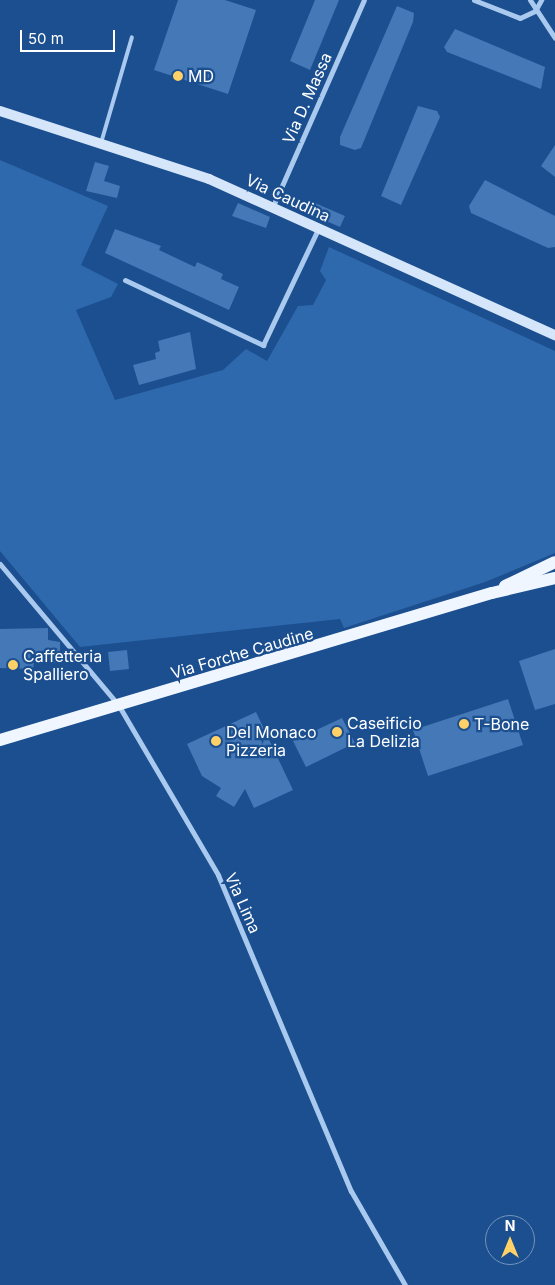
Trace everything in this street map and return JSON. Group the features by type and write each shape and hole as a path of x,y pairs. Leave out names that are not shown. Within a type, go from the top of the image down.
{"main road":[{"name":"Via Caudina","path":"0,112 209,180 272,206 555,335"},
{"name":"Via Forche Caudine","path":"492,593 555,562"},
{"name":"Via Forche Caudine","path":"0,740 492,593 555,578"}],"street":[{"name":"Via D. Massa","path":"272,206 364,0"},
{"path":"474,0 520,18 535,11 541,0"},
{"path":"530,0 535,11 555,38"},
{"path":"125,280 263,346 318,228"},
{"name":"Via Lima","path":"0,564 118,706 218,875 351,1191 404,1285"}],"lane":[{"path":"100,145 132,37"}],"shaded area":[{"path":"0,160 108,206 81,265 118,284 111,297 76,310 115,400 223,370 246,349 267,361 298,306 313,305 326,280 320,271 329,247 555,351 555,553 485,582 344,628 340,619 80,647 0,551"}],"building":[{"path":"178,0 225,0 256,10 228,94 154,70"},
{"path":"315,0 339,0 310,70 290,61"},
{"path":"397,6 414,13 413,22 361,148 355,150 340,145 340,137"},
{"path":"455,29 545,67 541,89 447,52 444,47"},
{"path":"418,106 437,111 440,117 401,205 381,196"},
{"path":"555,145 555,177 541,166"},
{"path":"95,162 109,166 104,181 120,186 117,198 86,191"},
{"path":"485,180 555,216 555,247 548,248 471,213 469,206"},
{"path":"308,200 345,216 340,227 303,211"},
{"path":"238,203 270,217 266,228 232,216"},
{"path":"115,229 161,246 159,250 195,267 197,262 223,274 221,279 239,287 229,310 105,253"},
{"path":"190,332 196,369 139,385 133,365 156,359 155,353 160,351 158,341"},
{"path":"48,628 48,640 60,642 60,663 34,662 33,669 0,668 0,629"},
{"path":"555,649 555,704 535,710 519,661"},
{"path":"127,650 129,669 110,671 108,652"},
{"path":"508,699 523,745 428,776 413,730"},
{"path":"256,712 293,790 254,808 245,789 234,807 216,796 221,788 202,776 187,744"},
{"path":"342,718 355,743 306,767 293,741"}],"place":[{"name":"MD","path":"178,76"},
{"name":"Caffetteria Spalliero","path":"13,665"},
{"name":"T-Bone","path":"464,724"},
{"name":"Caseificio La Delizia","path":"337,732"},
{"name":"Del Monaco Pizzeria","path":"216,741"}]}
